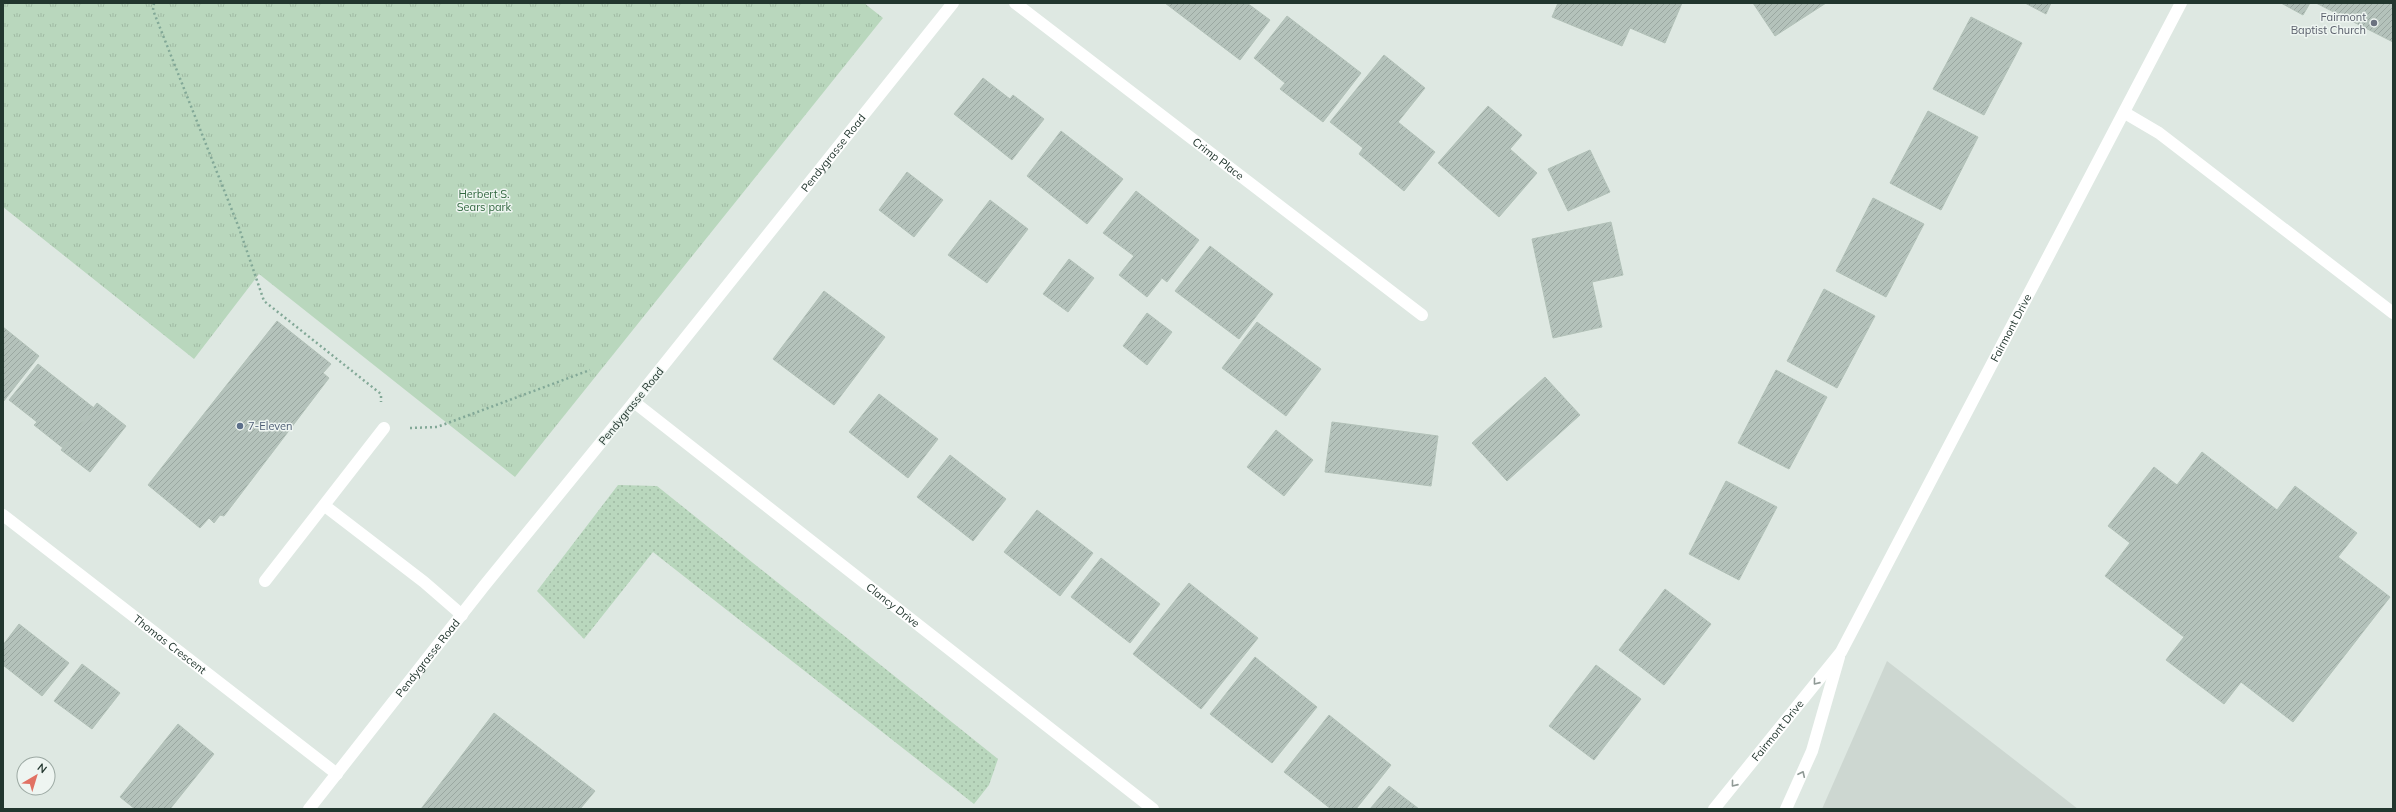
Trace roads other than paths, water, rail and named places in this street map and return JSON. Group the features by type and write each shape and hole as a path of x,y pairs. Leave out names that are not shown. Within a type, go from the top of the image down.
{"street":[{"name":"Pendygrasse Road","path":"309,809 462,615 953,3"},
{"name":"Crimp Place","path":"1015,3 1422,315"},
{"name":"Fairmont Drive","path":"1714,809 1841,652 2125,113 2181,3"},
{"path":"2125,113 2159,132 2393,313"},
{"name":"Clancy Drive","path":"634,402 1153,809"},
{"path":"265,581 325,506 384,428"},
{"path":"325,506 424,582 462,615"},
{"name":"Thomas Crescent","path":"3,515 337,774"},
{"name":"Fairmont Drive","path":"1786,809 1812,751 1841,652"}],"place":[{"name":"Fairmont Baptist Church","path":"2374,23"},
{"name":"7-Eleven","path":"240,426"}],"park label":[{"name":"Herbert S. Sears park","path":"484,200"}]}
